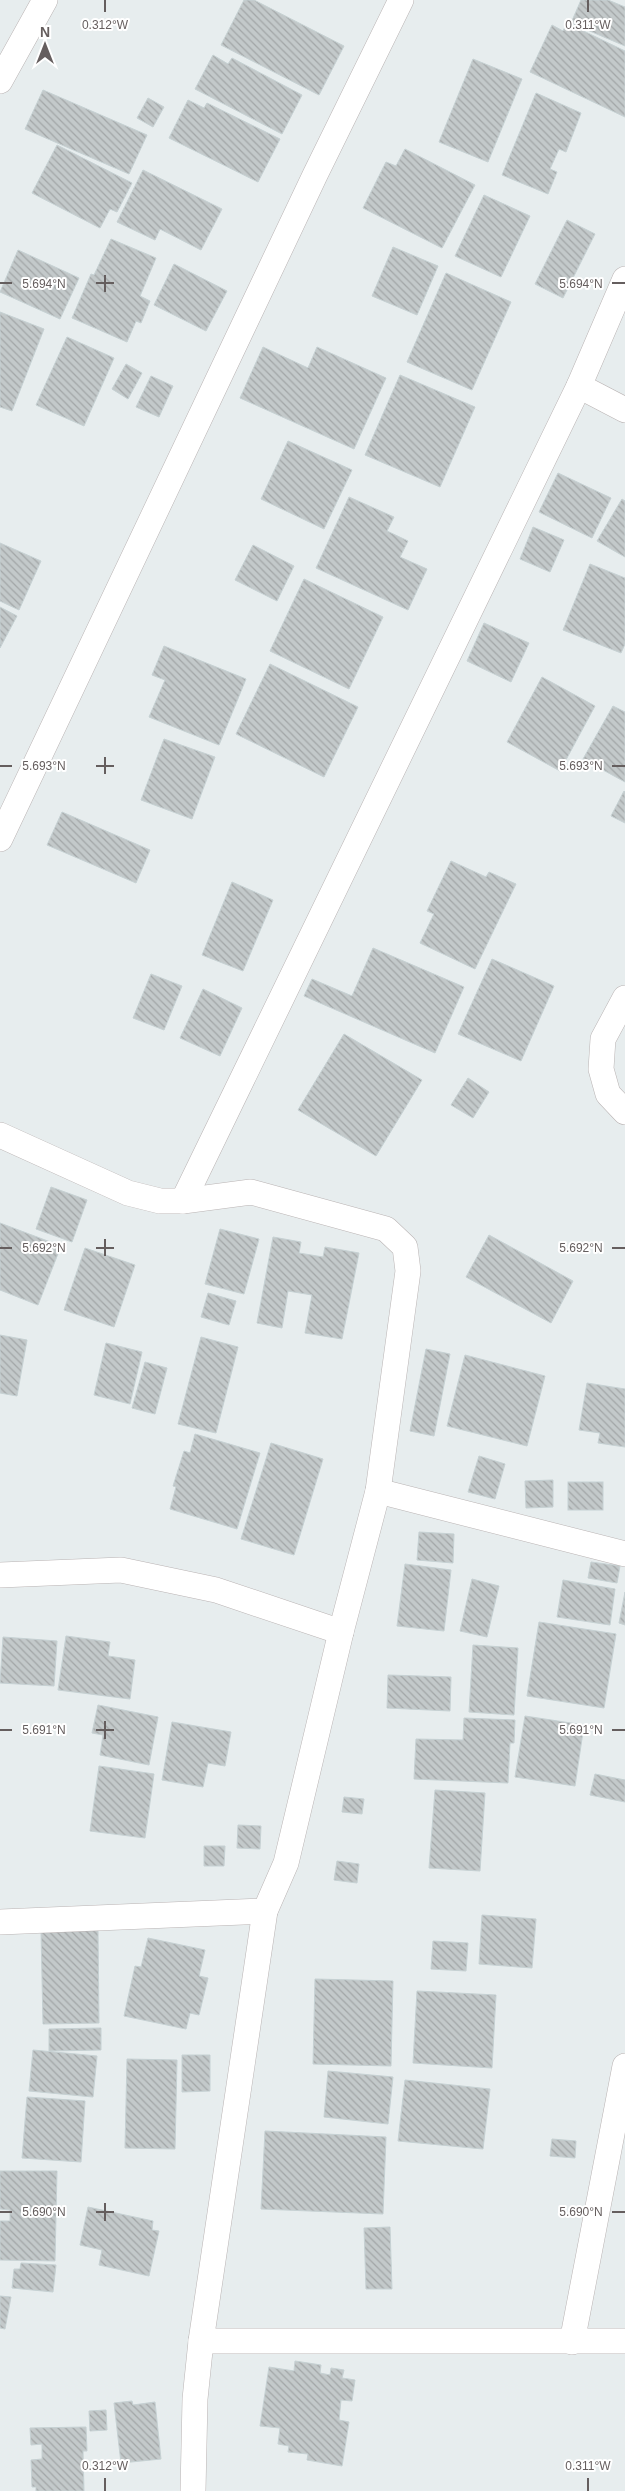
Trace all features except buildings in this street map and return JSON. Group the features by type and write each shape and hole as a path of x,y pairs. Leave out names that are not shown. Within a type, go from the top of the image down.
{"street":[{"path":"0,81 45,0"},
{"path":"0,840 315,175 401,0"},
{"path":"183,1201 579,386 625,279"},
{"path":"579,386 625,410"},
{"path":"625,998 603,1039 601,1069 608,1094 625,1112"},
{"path":"0,1134 128,1193 160,1201 183,1201 251,1192 386,1229 405,1247 408,1271 378,1491 286,1863 265,1911 201,2341 195,2399 193,2491"},
{"path":"378,1491 625,1554"},
{"path":"0,1575 121,1570 216,1590 342,1632"},
{"path":"0,1922 265,1911"},
{"path":"572,2342 625,2066"},
{"path":"201,2341 625,2341"}]}
